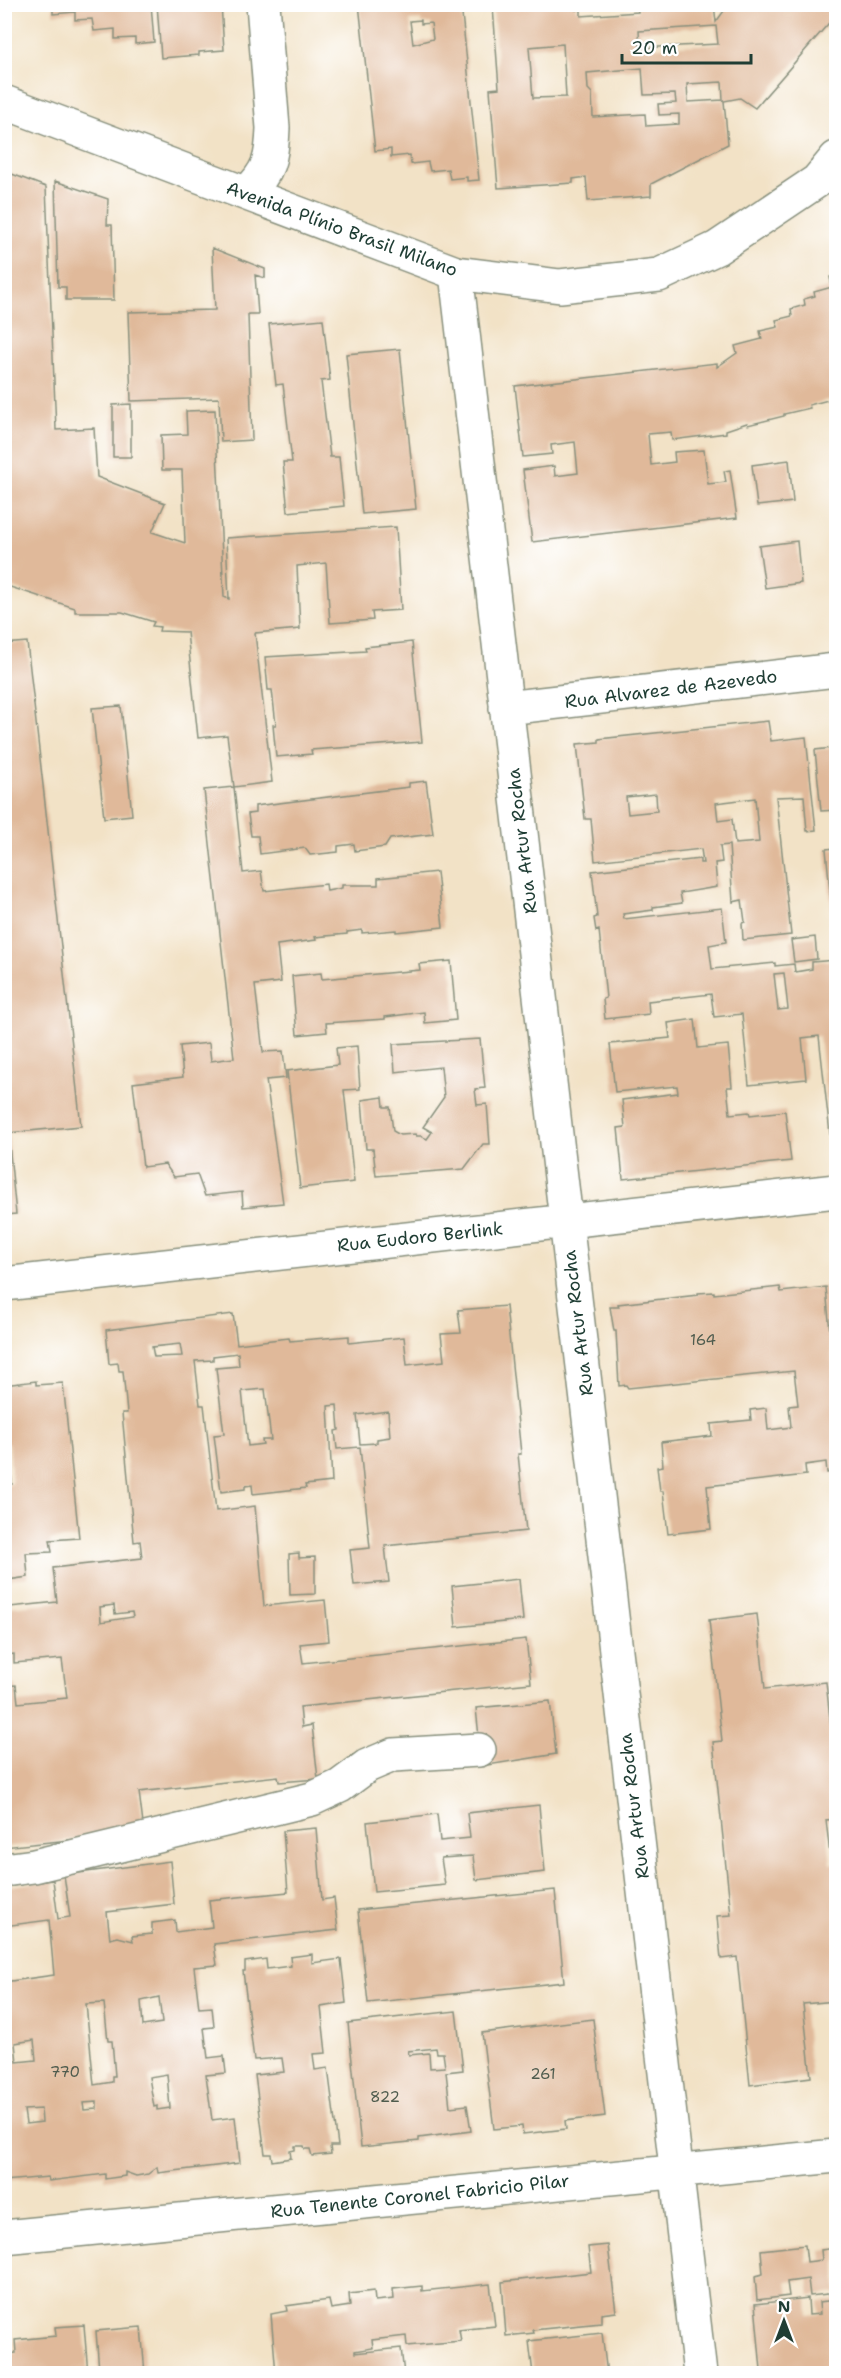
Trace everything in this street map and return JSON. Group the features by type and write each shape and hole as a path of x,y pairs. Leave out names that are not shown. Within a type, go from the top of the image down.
{"street":[{"path":"247,193 261,178 269,164 272,148 273,128 264,4"},
{"name":"Avenida Plínio Brasil Milano","path":"4,102 456,273 560,286 659,275 717,248 816,181 837,158"},
{"name":"Rua Artur Rocha","path":"456,273 700,2373"},
{"name":"Rua Alvarez de Azevedo","path":"506,708 837,670"},
{"name":"Rua Eudoro Berlink","path":"4,1284 837,1191"},
{"path":"4,1870 34,1866 312,1799 340,1786 367,1766 393,1755 479,1750"},
{"name":"Rua Tenente Coronel Fabricio Pilar","path":"4,2237 837,2156"}],"building":[{"path":"53,4 151,4 154,42 135,44 135,38 115,39 115,29 94,31 92,19 75,20 75,12 53,14"},
{"path":"157,4 221,4 224,50 199,52 199,55 161,58"},
{"path":"359,4 461,4 479,180 467,181 467,177 450,179 448,169 430,171 428,162 411,164 410,155 391,157 391,149 375,151","holes":["421,20 421,24 431,23 433,39 413,44 410,21"]},
{"path":"576,4 576,10 581,9 581,16 638,12 637,4 714,4 716,22 729,4 834,4 835,16 755,108 740,98 724,101 728,144 651,184 651,196 588,201 586,177 573,179 573,183 498,188 490,89 499,88 493,7","holes":["716,26 718,44 640,48 639,31","563,44 566,97 533,98 529,47","642,68 644,95 675,94 676,103 658,104 659,115 679,114 679,124 646,126 645,114 593,117 592,93 588,89 587,73","722,82 723,100 688,102 687,84"]},
{"path":"4,171 46,187 56,430 94,428 97,477 165,503 152,532 185,543 182,470 162,470 161,435 187,434 186,411 215,410 224,597 229,599 226,538 396,527 401,610 372,612 373,620 330,623 326,563 297,566 300,629 255,633 272,782 234,787 227,735 198,738 187,632 159,631 160,627 152,626 154,622 122,612 75,612 75,608 4,585"},
{"path":"55,181 108,199 107,225 112,225 114,300 66,300 66,287 58,287"},
{"path":"212,248 265,269 265,278 255,275 258,314 248,314 252,440 221,442 219,398 131,401 128,312 215,310"},
{"path":"836,275 836,398 809,405 810,408 784,414 784,416 748,425 747,423 726,430 726,433 672,440 671,432 648,434 651,465 675,462 674,452 704,450 708,484 726,482 724,471 730,470 737,518 532,542 523,470 554,466 555,476 578,473 575,442 551,445 552,454 523,457 515,386 717,363 717,367 737,353 735,346 762,339 760,331 778,327 776,320 792,316 791,309 805,305 804,299 815,296 814,292 832,287 830,277"},
{"path":"323,319 330,380 321,381 330,457 339,457 344,506 288,512 283,462 292,462 283,384 276,385 269,324"},
{"path":"400,349 416,509 362,514 346,354"},
{"path":"131,404 131,457 113,457 113,405"},
{"path":"789,460 793,502 757,506 752,465"},
{"path":"797,541 801,583 765,588 759,546"},
{"path":"27,642 81,1126 8,1133 16,1214 4,1215 4,644"},
{"path":"412,642 422,742 311,750 312,754 276,757 273,725 276,725 272,690 268,690 265,657 366,651 365,647"},
{"path":"121,706 132,815 104,818 92,708"},
{"path":"768,721 771,741 806,737 816,830 807,831 804,796 776,797 791,935 743,940 742,923 745,922 742,900 733,902 729,845 720,846 722,862 715,863 717,887 680,893 682,903 623,914 624,919 722,908 726,942 709,945 712,969 775,963 775,966 794,964 795,972 812,969 812,962 836,960 836,1133 830,1134 819,1036 802,1038 806,1079 749,1085 742,1014 714,1017 711,994 648,1001 649,1014 605,1019 603,999 606,998 599,930 596,931 594,918 597,917 592,871 700,859 700,863 703,863 701,849 595,861 591,819 585,819 577,744 599,742 599,739","holes":["656,794 657,811 628,814 626,797","755,798 759,842 735,844 732,819 718,821 716,803","784,973 788,1009 778,1010 774,974"]},
{"path":"833,741 836,741 836,810 821,811 815,750 833,748"},
{"path":"426,781 433,834 390,839 385,847 355,851 354,844 338,846 338,852 310,855 305,848 260,854 258,836 251,836 248,814 255,813 255,806 409,787 409,783"},
{"path":"234,787 243,873 261,871 264,891 326,884 327,891 342,888 342,885 378,885 378,878 437,872 443,927 396,932 396,930 362,933 362,930 315,937 316,940 277,945 281,982 255,985 263,1052 283,1051 286,1078 266,1080 283,1203 243,1207 242,1192 205,1196 197,1174 174,1177 165,1164 143,1167 133,1083 183,1077 180,1046 209,1043 211,1061 234,1058 204,790"},
{"path":"836,848 836,911 832,912 826,849"},
{"path":"815,937 817,959 794,962 791,940"},
{"path":"451,961 456,1020 425,1023 424,1012 385,1017 385,1019 326,1023 327,1032 297,1035 292,976 321,973 322,979 420,970 419,964"},
{"path":"695,1019 698,1048 728,1045 732,1087 727,1087 730,1114 749,1112 750,1115 785,1111 791,1161 623,1179 618,1128 625,1127 622,1100 678,1093 677,1086 615,1092 610,1044 670,1038 668,1023"},
{"path":"480,1039 485,1088 475,1089 477,1105 487,1104 490,1144 483,1144 464,1169 376,1176 373,1149 366,1149 362,1100 383,1097 384,1107 390,1107 393,1131 400,1135 416,1134 416,1136 427,1139 432,1132 423,1127 444,1097 441,1067 395,1072 393,1044"},
{"path":"357,1046 360,1089 344,1090 354,1182 300,1188 287,1071 338,1065 336,1048"},
{"path":"780,1287 781,1292 826,1287 836,1400 836,1472 827,1473 826,1462 805,1465 806,1475 707,1486 711,1529 668,1534 663,1491 660,1491 657,1467 663,1466 661,1442 712,1436 711,1424 751,1420 750,1410 766,1408 768,1430 791,1427 789,1406 798,1405 794,1371 628,1388 626,1385 619,1386 616,1331 614,1331 610,1307 619,1307 618,1304 698,1295 698,1293 714,1292 714,1294"},
{"path":"506,1306 521,1454 518,1454 526,1531 385,1546 389,1582 354,1585 350,1550 370,1548 360,1447 337,1449 335,1431 339,1430 337,1405 328,1406 332,1482 305,1485 306,1488 253,1494 252,1485 245,1486 245,1489 221,1492 214,1435 224,1434 216,1368 239,1366 238,1353 213,1356 213,1360 195,1361 200,1405 204,1405 216,1511 255,1506 264,1606 325,1600 329,1641 300,1644 303,1663 526,1639 531,1683 300,1707 302,1727 312,1725 318,1779 279,1782 278,1776 139,1792 144,1832 4,1847 4,1686 16,1685 18,1703 67,1698 62,1659 14,1663 14,1654 4,1655 4,1575 7,1575 4,1547 4,1485 12,1484 9,1444 4,1444 4,1385 36,1381 36,1385 63,1383 79,1538 50,1540 52,1552 26,1553 28,1577 8,1580 10,1607 57,1602 53,1568 142,1558 140,1541 134,1542 122,1413 127,1413 123,1371 119,1371 118,1363 109,1364 106,1330 233,1314 237,1344 289,1338 290,1341 349,1336 349,1343 404,1337 407,1365 444,1361 441,1334 461,1333 458,1310","holes":["180,1344 182,1356 154,1357 152,1347","265,1389 271,1440 262,1440 263,1444 248,1446 242,1391","388,1411 390,1437 377,1439 377,1443 360,1444 357,1415","114,1605 115,1614 132,1612 133,1617 101,1622 100,1607"]},
{"path":"299,1553 299,1558 315,1557 315,1594 290,1595 289,1554"},
{"path":"519,1579 523,1620 456,1627 452,1586"},
{"path":"757,1614 765,1689 826,1682 836,1774 836,1819 826,1820 831,1863 836,1863 836,2001 803,2004 811,2077 750,2085 737,1957 721,1959 717,1916 731,1915 713,1742 722,1741 709,1620"},
{"path":"550,1701 556,1754 482,1766 476,1708"},
{"path":"539,1805 545,1872 476,1880 473,1856 441,1858 445,1885 374,1892 367,1822 437,1814 440,1841 470,1838 467,1813"},
{"path":"316,1828 322,1900 334,1898 338,1930 214,1944 217,1965 194,1967 199,2008 212,2007 214,2027 204,2028 208,2058 224,2056 226,2073 206,2075 212,2120 235,2117 240,2163 158,2173 157,2167 148,2174 136,2176 125,2172 125,2176 105,2179 105,2174 49,2181 48,2177 4,2181 4,1982 54,1975 49,1920 4,1926 4,1887 53,1880 58,1919 70,1917 64,1875 170,1861 174,1904 107,1912 110,1939 118,1937 133,1941 132,1936 152,1934 152,1923 175,1920 176,1932 212,1927 209,1900 288,1892 283,1831","holes":["159,1997 162,2023 143,2026 141,2001","104,2003 108,2041 112,2041 115,2076 112,2076 112,2082 94,2085 86,2004","34,2040 36,2060 17,2062 15,2043","167,2074 170,2108 157,2110 157,2106 154,2107 149,2077","97,2102 97,2109 84,2110 83,2103","41,2109 42,2122 26,2124 24,2110"]},
{"path":"555,1890 564,1982 368,2003 358,1910"},
{"path":"312,1954 312,1963 341,1959 346,2003 321,2007 326,2053 313,2054 315,2070 328,2068 338,2146 330,2146 331,2154 312,2156 310,2149 295,2146 295,2150 290,2151 291,2158 272,2161 271,2154 265,2154 255,2075 284,2072 282,2058 254,2060 243,1971 245,1971 245,1962 266,1959 267,1969 291,1966 290,1957"},
{"path":"456,2011 463,2070 446,2072 450,2107 467,2105 471,2131 419,2138 419,2141 361,2147 348,2023","holes":["436,2048 437,2053 443,2053 445,2067 430,2068 429,2053 409,2055 408,2051"]},
{"path":"593,2019 605,2116 565,2121 566,2129 523,2134 522,2126 494,2129 482,2033"},
{"path":"608,2245 616,2312 601,2314 601,2323 533,2330 534,2333 506,2336 502,2282 591,2272 588,2247"},
{"path":"805,2245 807,2262 822,2260 821,2250 836,2248 836,2293 810,2296 808,2279 787,2282 789,2296 757,2300 755,2276 763,2274 761,2250"},
{"path":"490,2284 495,2326 459,2330 461,2341 407,2346 406,2336 372,2340 373,2348 355,2351 355,2353 401,2348 404,2374 276,2374 271,2314 287,2311 286,2306 329,2300 331,2309 350,2306 349,2294 374,2291 375,2301 394,2299 393,2289 422,2286 422,2291"},
{"path":"808,2298 809,2315 820,2314 819,2302 836,2300 834,2374 766,2374 766,2370 761,2370 755,2304"},
{"path":"84,2325 88,2374 4,2374 4,2354 16,2353 15,2340 56,2336 55,2327"},
{"path":"141,2327 145,2374 109,2374 109,2370 99,2371 96,2331"},
{"path":"602,2333 607,2374 533,2374 529,2341"}]}
